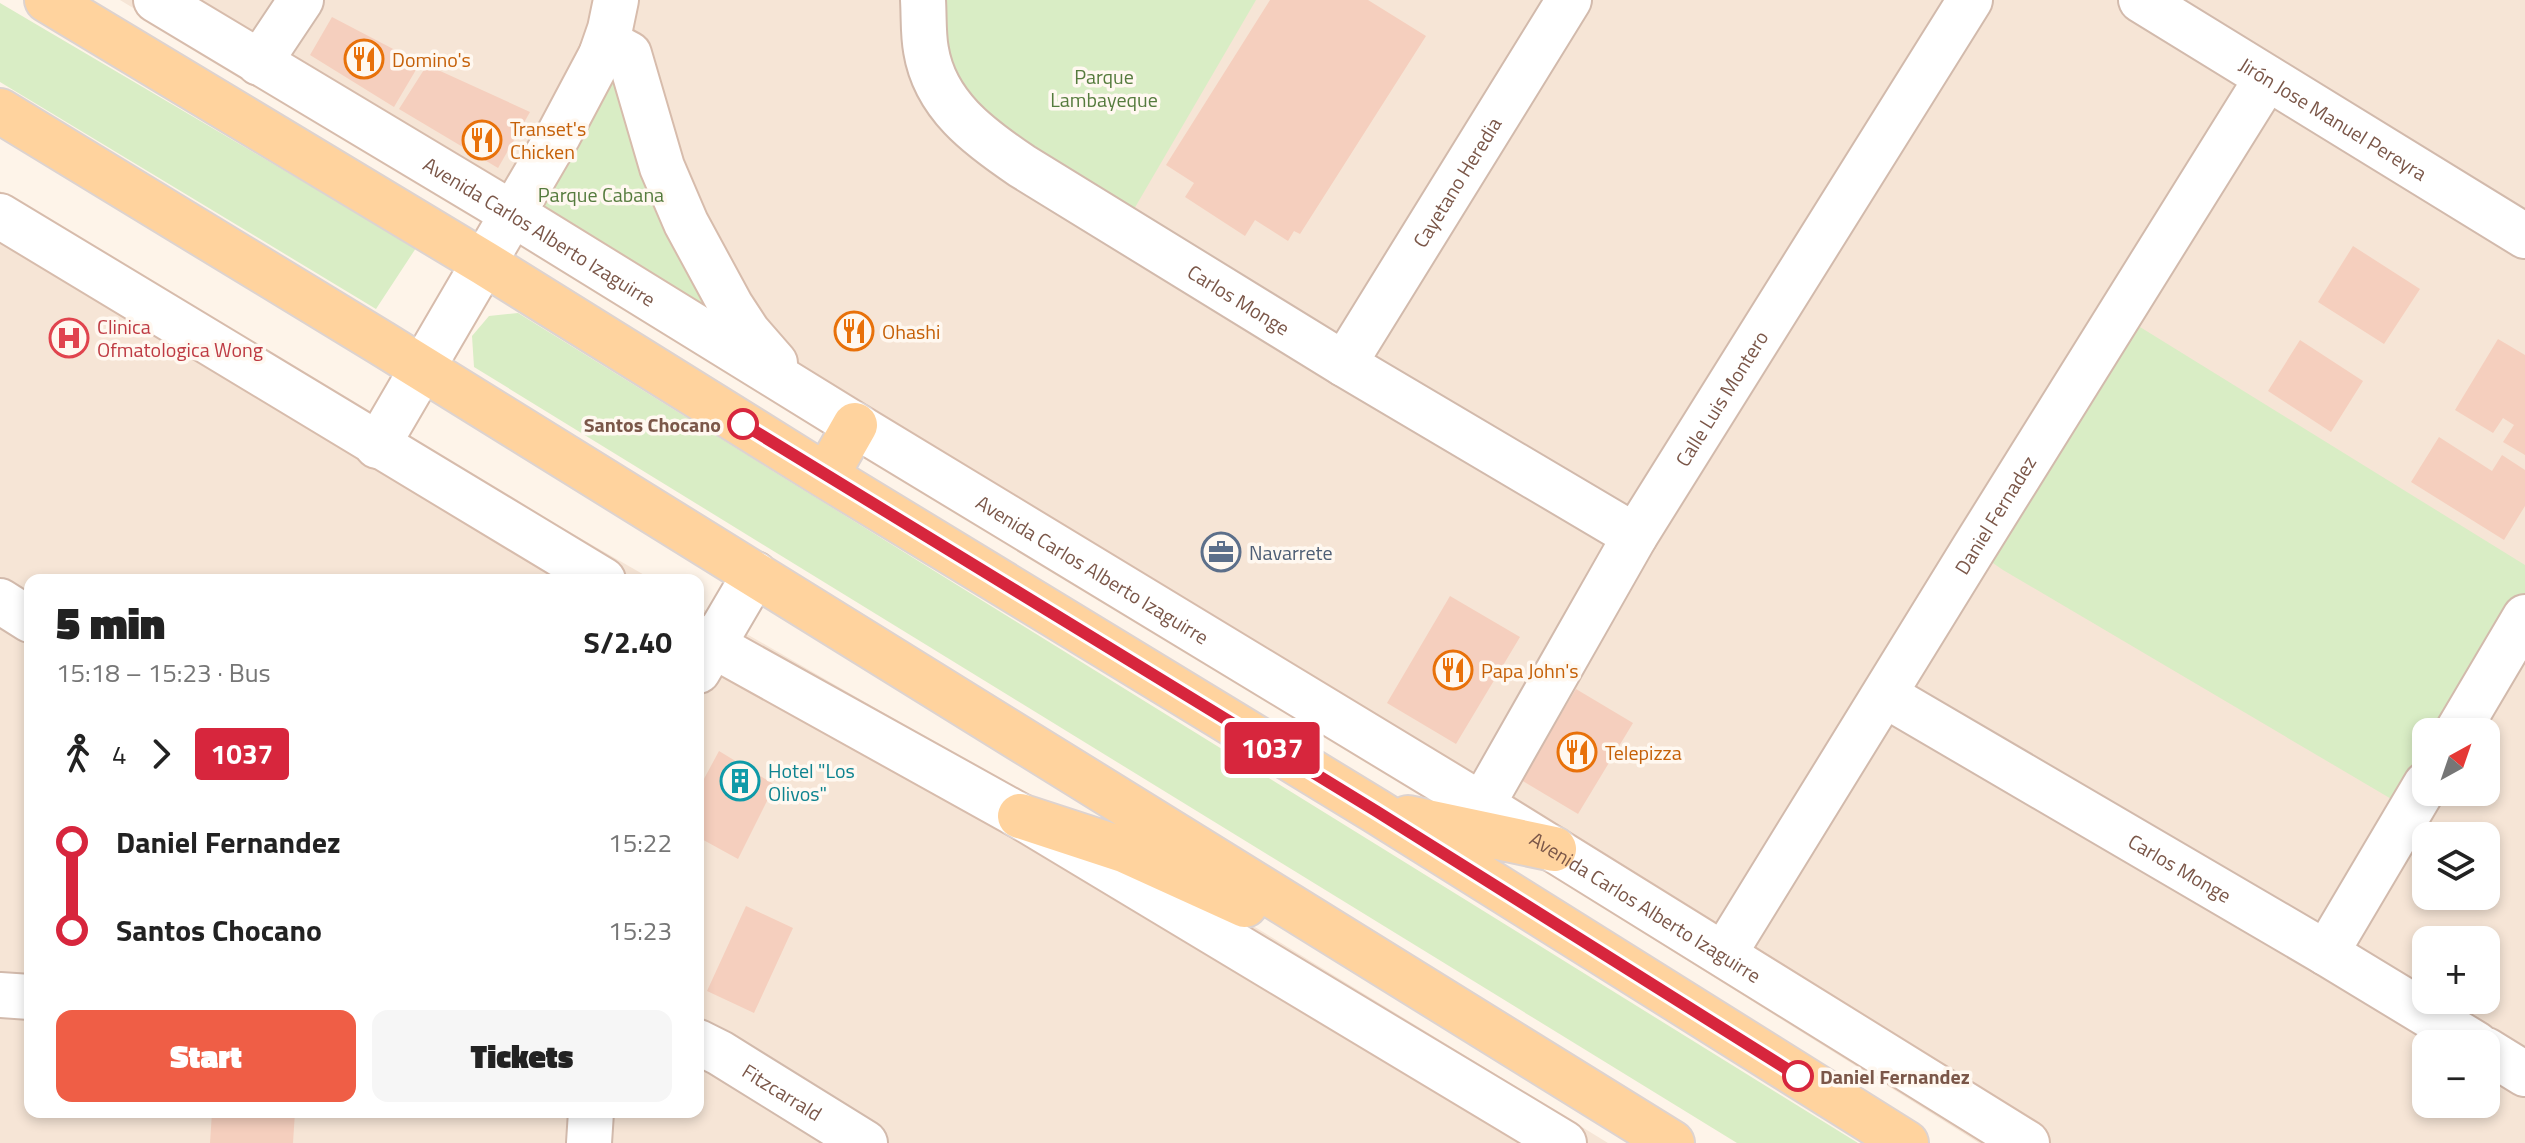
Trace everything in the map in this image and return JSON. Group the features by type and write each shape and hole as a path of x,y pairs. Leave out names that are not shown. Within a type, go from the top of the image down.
{"main road":[{"path":"47,0 484,263 826,476 1376,811 1906,1143"},
{"path":"0,111 755,574 1672,1143"},
{"path":"826,476 855,425"},
{"path":"1376,811 1554,849"},
{"path":"1020,816 1124,850 1251,908 1306,916"}],"street":[{"name":"Avenida Carlos Alberto Izaguirre","path":"156,0 1482,805 2027,1143"},
{"path":"259,63 301,0"},
{"path":"377,446 424,370 601,55 616,0"},
{"name":"Carlos Monge","path":"923,0 925,47 933,77 950,105 982,138 1022,166 1344,364 1635,536"},
{"name":"Cayetano Heredia","path":"1344,364 1569,0"},
{"name":"Calle Luis Montero","path":"1482,805 1635,536 1970,0"},
{"name":"Jirón Jose Manuel Pereyra","path":"2141,0 2525,236"},
{"path":"601,55 616,47 629,54 662,167 707,265 748,332 766,355 808,396"},
{"name":"Daniel Fernadez","path":"1724,954 1885,695 1971,548 2267,78"},
{"path":"0,216 593,574"},
{"path":"704,650 755,574"},
{"path":"0,601 24,616"},
{"path":"2465,718 2525,617"},
{"path":"704,652 1020,816 1564,1143"},
{"name":"Carlos Monge","path":"1885,695 2453,1030"},
{"path":"2326,953 2413,806"},
{"path":"0,995 24,997"},
{"name":"Fitzcarrald","path":"704,1045 865,1143"},
{"path":"2500,1059 2525,1074"},
{"path":"589,1143 591,1118"}],"shaded area":[{"path":"120,0 2525,0 2525,1143 1979,1143 1271,700"},
{"path":"0,191 297,375 643,574 24,574 24,1118 704,1118 704,609 1250,924 1608,1143 0,1143"}],"green space":[{"name":"Parque Lambayeque","path":"923,0 1256,0 1123,228 982,138"},
{"path":"0,3 416,248 376,309 0,82"},
{"name":"Parque Cabana","path":"616,72 730,337 544,212 542,196"},
{"path":"518,313 1858,1143 1737,1143 474,367 472,336 489,316"},
{"path":"2119,314 2525,565 2525,617 2465,718 2412,718 2410,810 2003,570 1971,548"}],"building":[{"path":"1270,0 1368,0 1426,36 1300,234 1294,231 1288,241 1255,220 1245,236 1185,197 1194,183 1166,165"},
{"name":"Domino's","path":"332,17 420,63 394,107 310,55"},
{"name":"Transet's Chicken","path":"427,65 530,112 498,168 399,109"},
{"path":"2353,246 2420,289 2384,344 2318,302"},
{"path":"2498,339 2525,355 2525,455 2503,442 2514,425 2503,418 2493,433 2455,410"},
{"path":"2300,340 2363,381 2331,432 2268,391"},
{"path":"2439,437 2492,471 2502,455 2525,470 2525,506 2504,540 2411,482"},
{"name":"Papa John's","path":"1450,596 1520,637 1456,744 1387,703"},
{"name":"Telepizza","path":"1576,689 1633,723 1578,814 1521,780"},
{"path":"719,751 775,785 738,859 704,840 704,779"},
{"path":"746,906 793,928 754,1013 707,991"},
{"path":"212,1118 295,1118 293,1143 210,1143"}],"bus line":[{"name":"1037","path":"743,424 1376,811 1798,1076"}],"place":[{"name":"Domino's","path":"364,59"},
{"name":"Transet's Chicken","path":"482,140"},
{"name":"Ohashi","path":"854,331"},
{"name":"Clinica Ofmatologica Wong","path":"69,338"},
{"name":"Santos Chocano","path":"743,424"},
{"name":"Navarrete","path":"1221,552"},
{"name":"Papa John's","path":"1453,670"},
{"name":"Telepizza","path":"1577,752"},
{"name":"Hotel \"Los Olivos\"","path":"740,781"},
{"name":"Daniel Fernandez","path":"1798,1076"}]}
